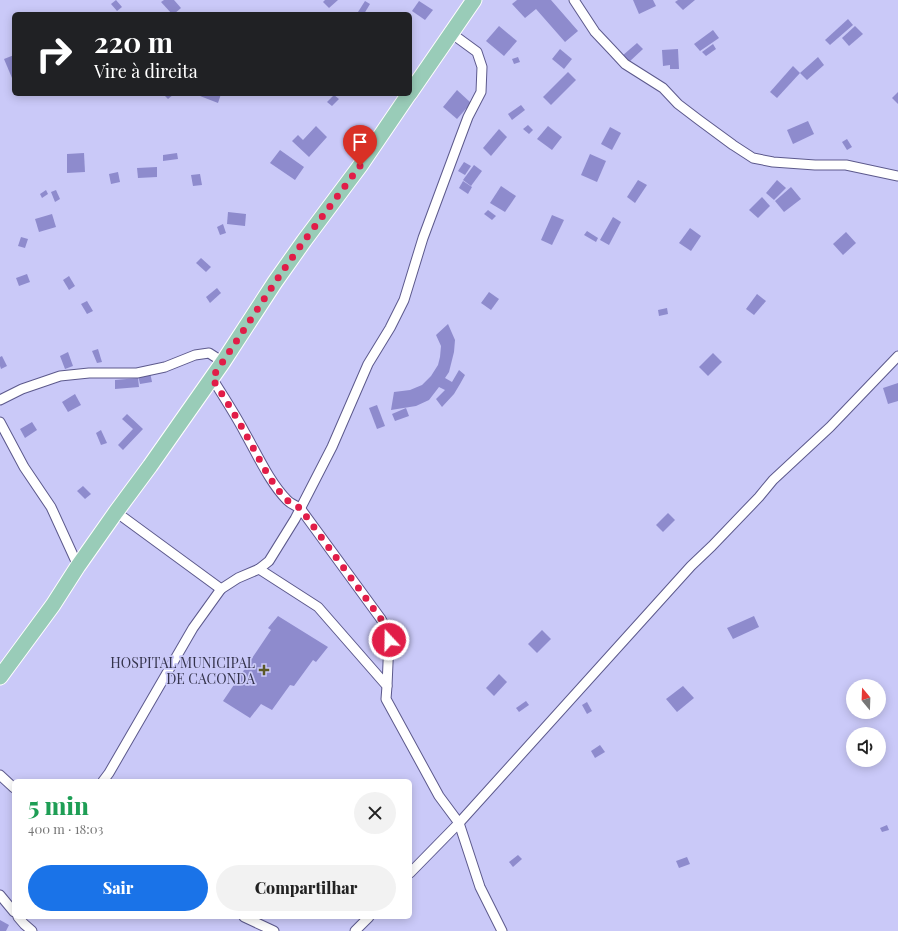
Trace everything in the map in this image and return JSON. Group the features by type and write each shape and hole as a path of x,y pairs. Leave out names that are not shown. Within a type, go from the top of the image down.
{"main road":[{"path":"412,90 474,0"},
{"path":"0,677 53,605 78,566 212,378 279,276 360,166 408,96"}],"street":[{"path":"574,0 595,32 625,64 663,88 678,104 753,158 773,162 815,165 846,165 898,176"},
{"path":"104,779 193,628 221,590 238,578 259,569 269,561 295,519 332,447 368,364 390,328 404,300 423,238 468,117 481,92 482,67 477,52 451,33"},
{"path":"0,400 22,389 60,376 88,373 137,372 165,367 195,355 209,353 223,362"},
{"path":"412,871 459,823 691,566 759,497 773,480 830,427 898,356"},
{"path":"212,378 280,492 288,501 300,508 384,624 389,640 386,699 440,796 459,823 480,887 502,931"},
{"path":"0,422 24,467 51,507 78,566"},
{"path":"116,512 221,590"},
{"path":"259,569 318,607 387,686"},
{"path":"0,775 12,786"},
{"path":"0,895 12,910"},
{"path":"20,919 32,931"},
{"path":"248,919 274,931"},
{"path":"355,931 367,919"}],"building":[{"path":"116,0 122,7 117,11 111,4"},
{"path":"164,0 174,0 181,8 176,12 170,12 161,2"},
{"path":"325,0 338,0 329,8 323,2"},
{"path":"517,0 551,0 578,31 565,42 536,9 525,18 512,4"},
{"path":"633,0 653,0 656,6 639,14"},
{"path":"678,0 695,0 683,10 675,2"},
{"path":"365,1 370,4 365,12 358,12"},
{"path":"419,1 433,10 425,20 412,11"},
{"path":"848,19 853,25 830,45 825,40"},
{"path":"499,26 517,41 504,56 486,41"},
{"path":"855,26 863,34 849,46 842,38"},
{"path":"713,30 719,38 700,51 694,44"},
{"path":"637,43 643,49 628,63 622,56"},
{"path":"713,44 716,49 706,56 702,52"},
{"path":"560,49 572,59 564,69 552,59"},
{"path":"678,49 679,69 670,69 670,65 663,66 662,50"},
{"path":"12,56 12,78 4,59"},
{"path":"518,57 520,62 514,64 512,59"},
{"path":"818,57 824,65 807,80 800,73"},
{"path":"793,66 800,73 777,98 770,92"},
{"path":"568,72 576,80 551,105 543,97"},
{"path":"457,90 471,103 457,119 443,107"},
{"path":"898,92 898,104 892,98"},
{"path":"200,96 220,96 218,103"},
{"path":"333,96 339,99 332,106 327,102"},
{"path":"521,105 525,110 512,120 508,114"},
{"path":"808,121 814,134 793,144 787,130"},
{"path":"528,125 533,130 529,134 523,129"},
{"path":"316,126 327,137 309,157 292,141 298,135 303,140"},
{"path":"548,126 562,137 552,150 537,139"},
{"path":"610,127 621,133 612,150 601,144"},
{"path":"499,129 507,137 491,156 483,148"},
{"path":"847,139 852,147 847,150 842,142"},
{"path":"280,150 304,167 295,180 270,163"},
{"path":"84,153 85,172 67,173 67,154"},
{"path":"177,153 178,159 163,161 163,155"},
{"path":"590,154 606,161 597,182 581,175"},
{"path":"464,162 471,166 465,175 458,171"},
{"path":"474,165 482,171 471,186 463,180"},
{"path":"157,167 157,177 138,178 137,168"},
{"path":"118,172 120,182 111,184 109,174"},
{"path":"200,174 202,185 193,186 191,175"},
{"path":"638,180 647,185 635,203 627,197"},
{"path":"777,180 786,188 774,200 766,193"},
{"path":"463,181 472,187 468,194 459,188"},
{"path":"501,186 516,196 505,212 490,203"},
{"path":"791,187 801,199 784,212 775,201"},
{"path":"46,190 48,194 42,198 40,194"},
{"path":"56,190 60,199 55,202 51,192"},
{"path":"762,197 770,206 758,218 749,210"},
{"path":"488,210 496,216 492,220 484,214"},
{"path":"228,212 246,214 245,226 227,224"},
{"path":"52,214 56,227 39,232 35,219"},
{"path":"552,215 564,220 552,245 541,240"},
{"path":"613,217 621,222 609,245 600,240"},
{"path":"223,224 226,233 220,235 217,227"},
{"path":"690,228 701,236 691,251 679,243"},
{"path":"587,231 598,238 596,242 584,235"},
{"path":"846,232 856,243 843,255 833,244"},
{"path":"21,237 28,239 25,248 18,246"},
{"path":"201,258 211,267 206,272 196,263"},
{"path":"27,274 30,282 19,286 16,278"},
{"path":"69,276 75,286 69,290 63,280"},
{"path":"217,288 221,293 210,303 206,297"},
{"path":"489,292 499,299 491,310 481,303"},
{"path":"757,294 766,301 754,315 746,309"},
{"path":"87,301 93,311 87,314 81,304"},
{"path":"667,308 668,314 659,316 658,310"},
{"path":"448,324 455,340 454,352 449,372 445,378 452,382 459,370 465,375 454,394 442,407 436,399 445,390 439,387 429,400 416,406 391,410 394,392 410,390 422,385 431,376 438,365 440,357 441,346 436,335"},
{"path":"98,349 102,362 97,363 92,351"},
{"path":"68,352 73,366 65,369 60,356"},
{"path":"713,353 722,362 708,376 699,367"},
{"path":"2,356 7,366 1,369 0,357"},
{"path":"150,372 152,382 140,384 138,375"},
{"path":"138,378 139,387 115,389 115,380"},
{"path":"898,383 898,401 888,404 883,388"},
{"path":"75,394 81,405 68,412 62,402"},
{"path":"377,405 385,426 377,429 369,408"},
{"path":"406,408 409,416 395,421 392,414"},
{"path":"127,414 143,429 123,450 118,445 133,429 122,419"},
{"path":"32,422 37,430 25,438 20,429"},
{"path":"101,430 107,443 101,445 96,433"},
{"path":"83,486 91,494 85,499 77,491"},
{"path":"668,513 675,520 663,532 656,525"},
{"path":"278,616 328,647 316,662 313,660 294,686 290,685 272,710 261,704 250,718 223,701 271,630 268,628"},
{"path":"754,616 759,627 733,639 727,628"},
{"path":"542,630 551,639 537,653 528,644"},
{"path":"499,674 507,682 494,696 486,688"},
{"path":"683,686 694,698 677,712 666,699"},
{"path":"526,701 529,705 519,712 516,708"},
{"path":"587,702 592,711 587,714 582,705"},
{"path":"600,745 605,752 595,758 591,751"},
{"path":"887,825 889,830 882,832 880,828"},
{"path":"518,855 522,859 513,867 509,862"},
{"path":"687,857 690,864 679,868 676,861"},
{"path":"0,920 9,925 6,931 0,931"}],"place":[{"name":"HOSPITAL MUNICIPAL DE CACONDA","path":"264,670"}],"route":[{"path":"360,166 275,282 212,378 234,413 271,479 288,501 300,508 366,598 381,619 389,640"}]}
